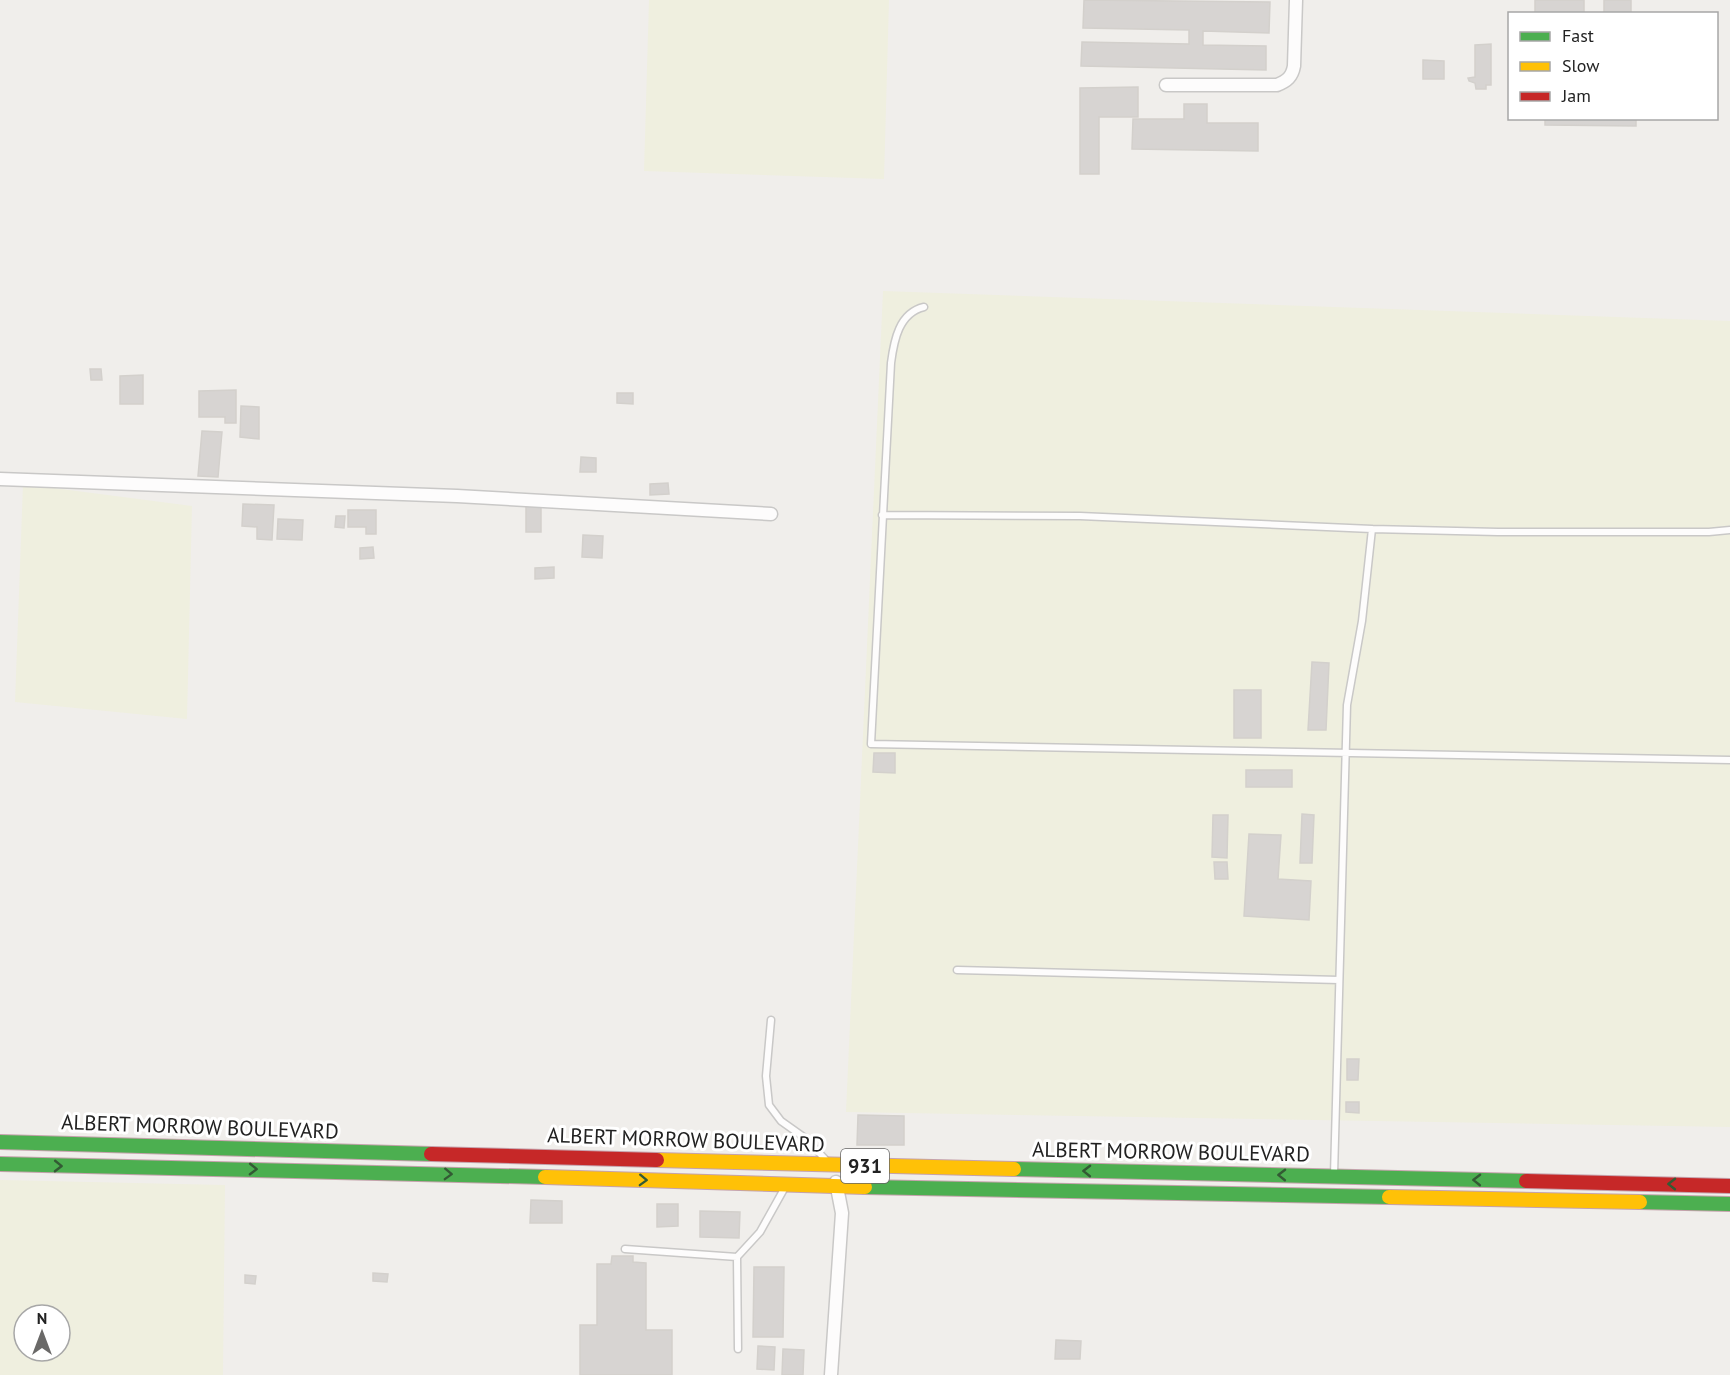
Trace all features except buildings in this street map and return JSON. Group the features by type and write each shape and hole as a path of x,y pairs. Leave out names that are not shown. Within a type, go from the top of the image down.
{"highway":[{"name":"ALBERT MORROW BOULEVARD","path":"0,1142 831,1165 1730,1186"},
{"name":"ALBERT MORROW BOULEVARD","path":"0,1164 366,1171 837,1186 1730,1204"}],"street":[{"path":"1166,85 1277,85 1286,82 1293,75 1296,0"},
{"path":"0,479 457,496 771,514"},
{"path":"831,1165 842,1213 831,1375"}],"lane":[{"path":"924,307 914,309 908,314 901,325 893,349 871,744 1730,760"},
{"path":"882,515 1080,516 1372,530 1498,532 1709,532 1730,530"},
{"path":"1334,1176 1344,753 1347,705 1362,621 1372,530"},
{"path":"957,970 1338,980"},
{"path":"771,1020 766,1076 769,1105 781,1121 805,1138 831,1165"},
{"path":"738,1349 737,1257 760,1232 786,1184"},
{"path":"625,1249 737,1257"}],"green space":[{"path":"649,0 889,0 884,179 644,171"},
{"path":"883,291 1730,321 1730,1127 846,1112"},
{"path":"23,484 192,506 187,719 15,702"},
{"path":"0,1180 225,1185 223,1375 0,1375"}],"traffic: fast":[{"path":"0,1142 431,1154"},
{"path":"0,1164 545,1177"},
{"path":"1014,1169 1526,1181"},
{"path":"865,1187 1389,1197"},
{"path":"1640,1202 1730,1204"}],"traffic: slow":[{"path":"657,1160 1014,1169"},
{"path":"545,1177 865,1187"},
{"path":"1389,1197 1640,1202"}],"traffic: jam":[{"path":"431,1154 657,1160"},
{"path":"1526,1181 1730,1186"}]}
